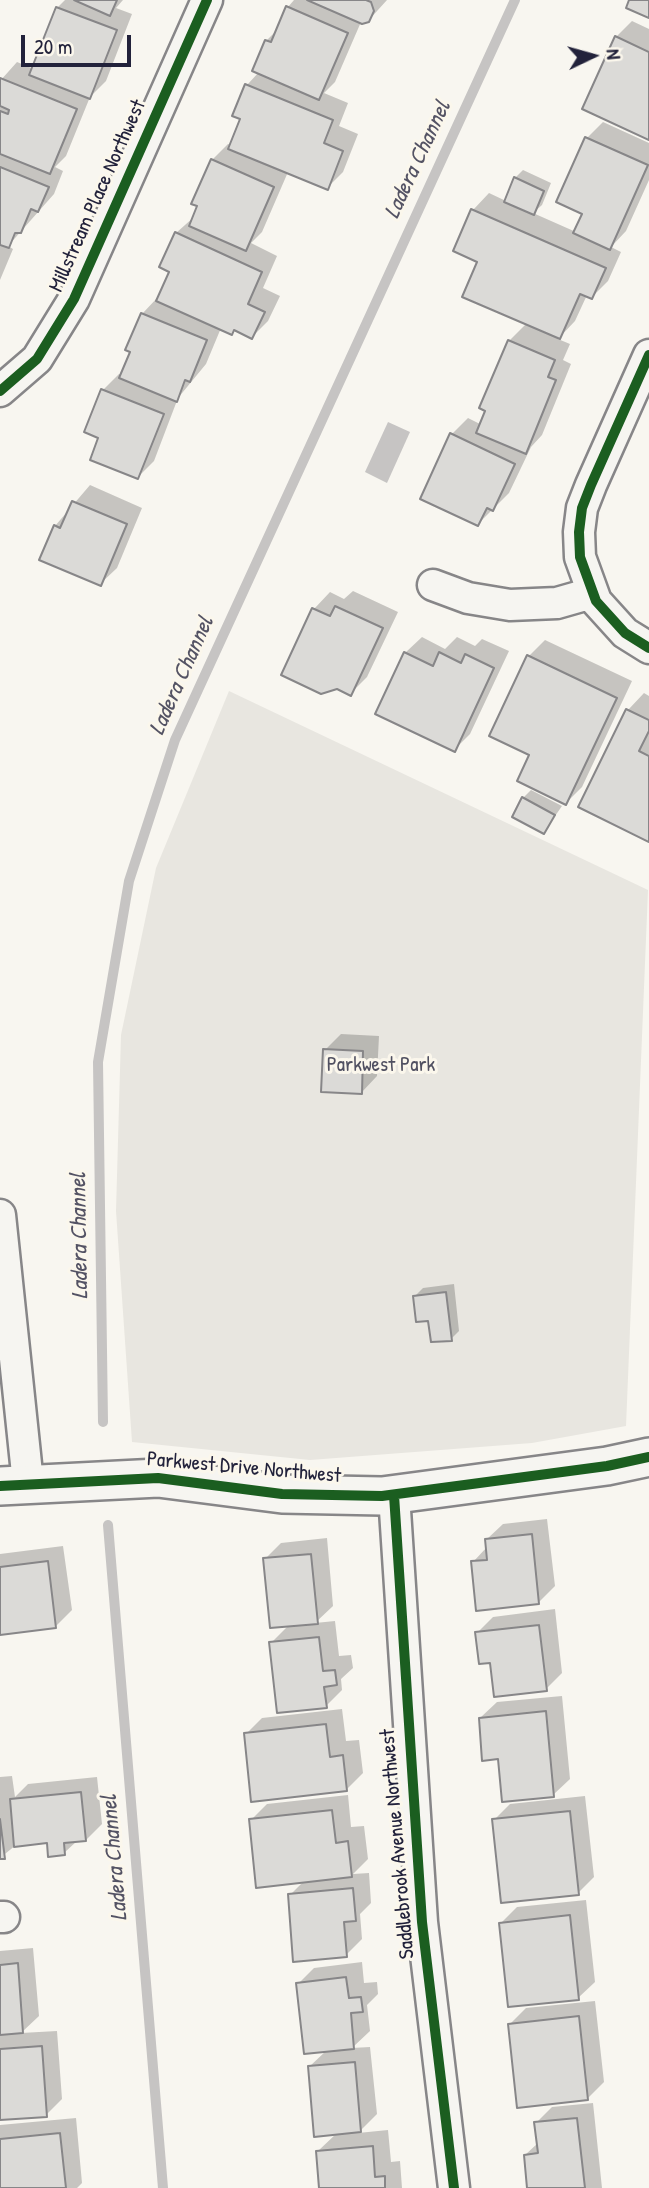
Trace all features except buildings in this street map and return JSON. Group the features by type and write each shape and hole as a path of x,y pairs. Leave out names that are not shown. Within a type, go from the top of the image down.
{"street":[{"name":"Millstream Place Northwest","path":"0,391 37,359 74,299 207,0"},
{"path":"649,355 582,508 580,545 590,587 609,619 625,634 649,648"},
{"path":"433,585 468,598 510,606 557,603 590,587"},
{"path":"0,1215 14,1484"},
{"name":"Parkwest Drive Northwest","path":"14,1484 158,1478 316,1496 394,1495 607,1466 649,1457"},
{"name":"Saddlebrook Avenue Northwest","path":"394,1495 422,1922 454,2188"}],"green space":[{"name":"Parkwest Park","path":"229,691 648,890 626,1426 532,1443 310,1460 132,1442 116,1211 121,1035 156,868"}],"shaded area":[{"path":"388,422 410,432 387,483 365,472"}],"waterway":[{"name":"Ladera Channel","path":"103,1422 98,1062 129,881 175,740 515,0"},
{"name":"Ladera Channel","path":"108,1525 163,2188"}],"cycle path":[{"path":"0,391 37,359 74,299 207,0"},
{"path":"649,355 591,485 582,508 579,532 580,557 596,601 625,633 649,648"},
{"path":"0,1486 158,1478 282,1494 382,1496 607,1466 649,1457"},
{"path":"394,1495 422,1922 454,2188"}]}
